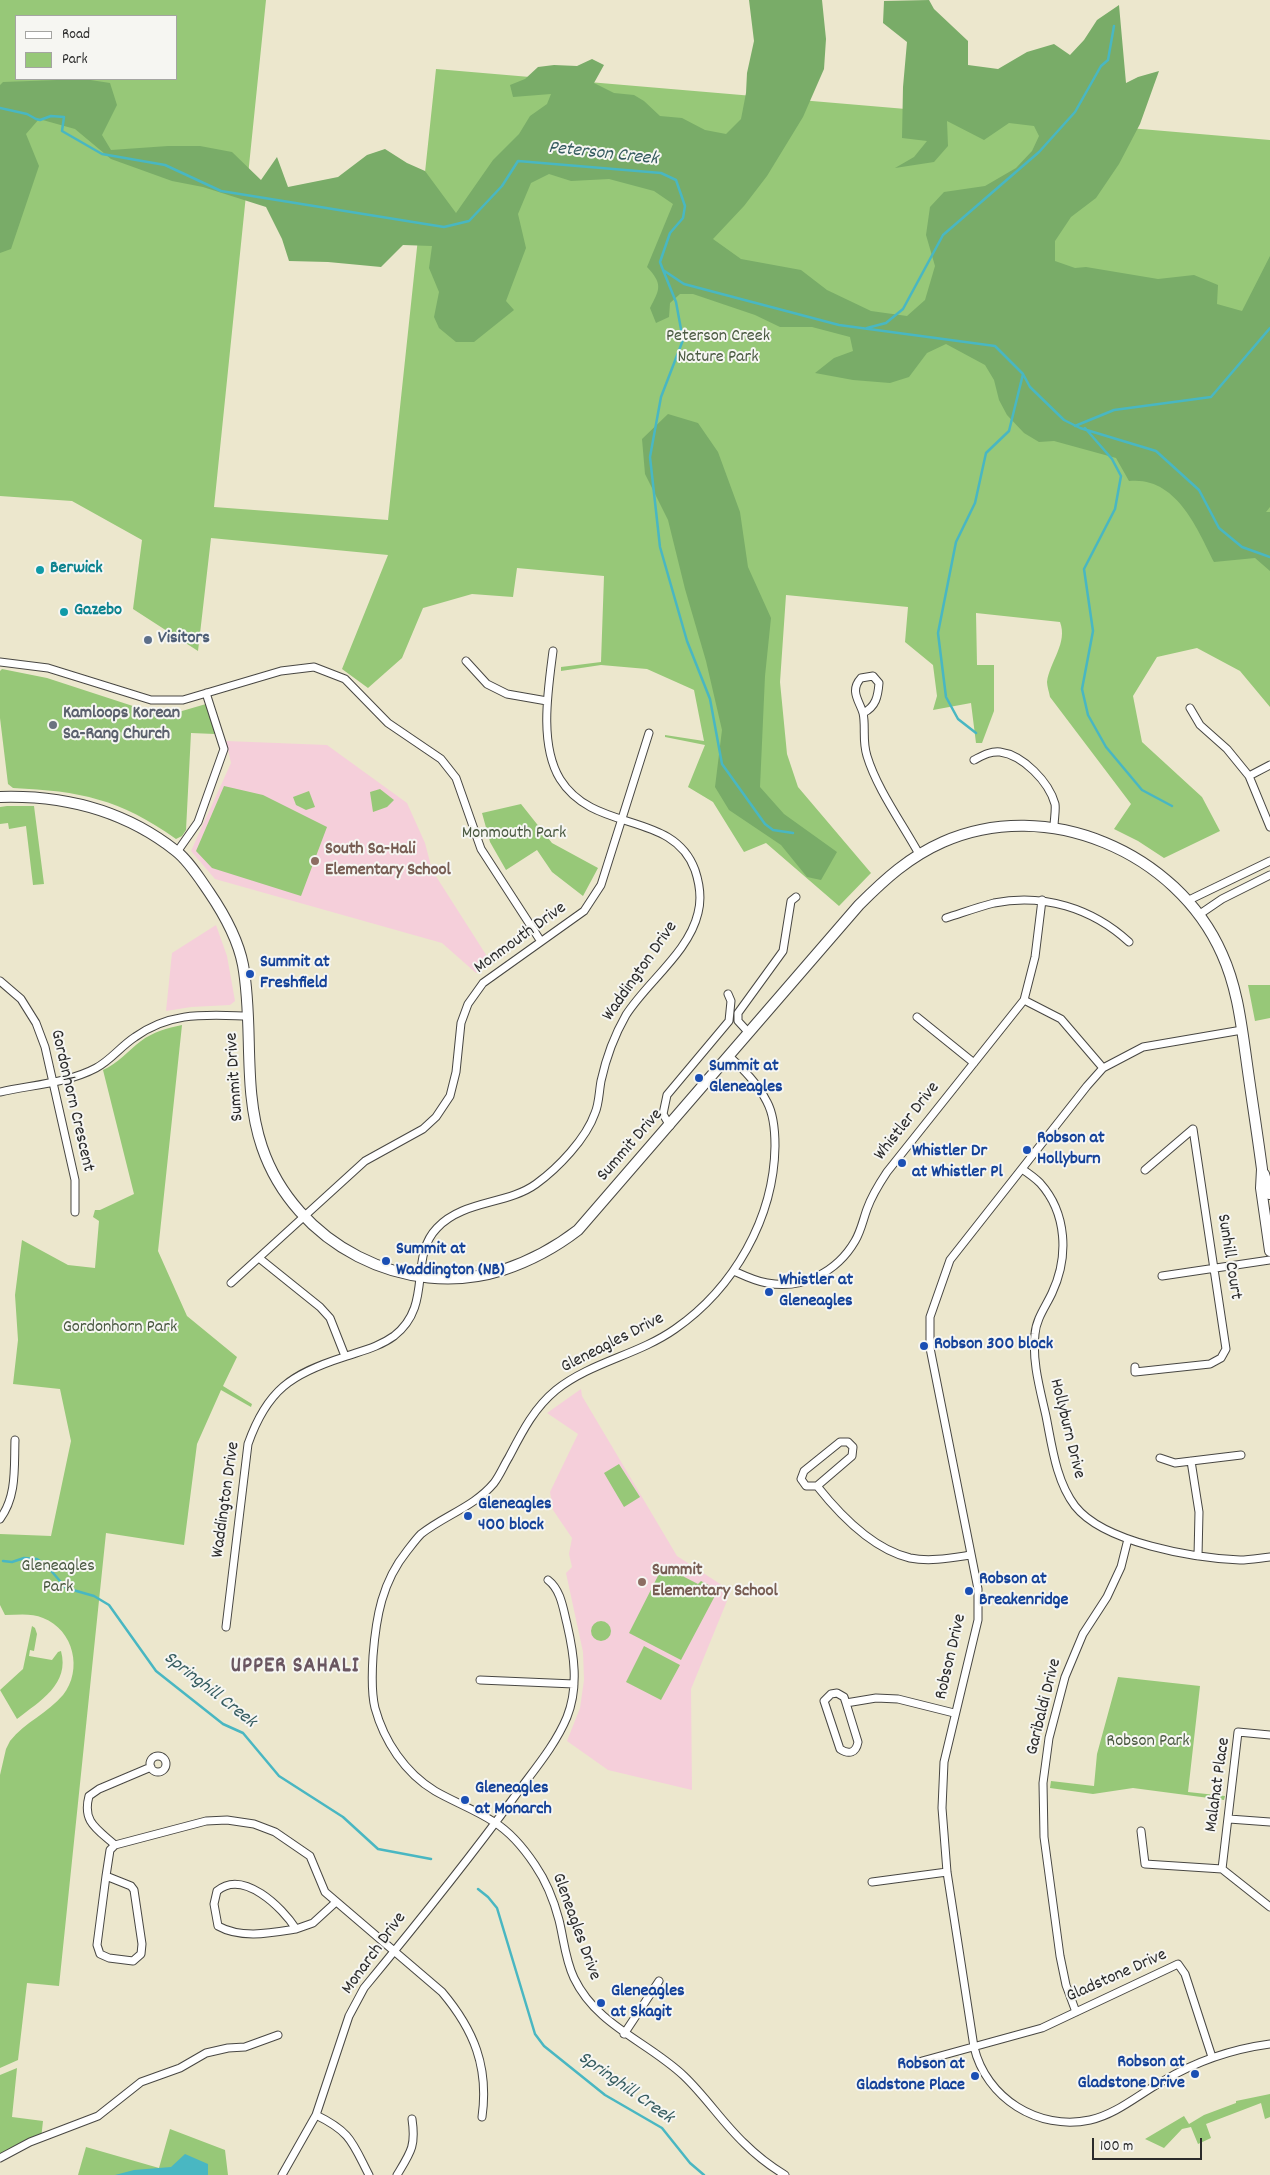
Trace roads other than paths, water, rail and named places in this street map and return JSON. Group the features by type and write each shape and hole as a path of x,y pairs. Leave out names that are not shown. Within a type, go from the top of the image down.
{"main road":[{"name":"Summit Drive","path":"0,797 53,798 96,808 136,825 177,852 200,880 228,924 243,965 248,1016 252,1109 255,1126 274,1176 303,1217 328,1238 352,1254 377,1266 421,1277 472,1277 503,1270 534,1258 563,1242 592,1216 859,905 893,871 919,854 944,842 988,829 1018,826 1054,827 1091,836 1138,859 1165,877 1189,900 1200,914 1213,935 1229,972 1237,999 1262,1169 1270,1194"},
{"name":"Summit Drive","path":"1262,1169 1261,1188 1270,1252"}],"street":[{"name":"Waddington Drive","path":"226,1627 248,1444 256,1421 269,1400 304,1371 374,1348 394,1336 409,1321 417,1305 424,1255 432,1234 438,1226 453,1216 478,1205 504,1199 535,1184 580,1142 596,1112 601,1080 613,1039 628,1012 685,941 698,915 701,892 692,862 683,848 670,837 594,811 572,795 559,778 549,754 547,701 553,651"},
{"path":"466,661 487,684 507,694 547,701"},
{"path":"0,662 48,668 151,700 183,700 281,670 314,668 345,679 388,723 441,759 456,778 481,849 540,940"},
{"path":"863,713 870,710 877,696 879,683 873,676 861,678 857,685 857,702 863,713 864,747 871,767 919,854"},
{"path":"177,852 198,822 224,749 206,693"},
{"path":"1190,708 1200,725 1227,750 1249,776 1270,827"},
{"name":"Monmouth Drive","path":"231,1283 364,1161 423,1129 436,1117 450,1096 456,1072 461,1023 468,1004 483,983 540,940 565,926 584,911 601,885 649,733"},
{"path":"974,760 987,753 1000,752 1020,760 1038,773 1055,804 1054,827"},
{"path":"1249,776 1270,766"},
{"path":"1189,900 1270,862"},
{"path":"1200,914 1222,899 1270,875"},
{"path":"749,1033 738,1022 738,1013 783,951 791,901 796,897"},
{"path":"946,918 993,903 1017,900 1042,900 1071,906 1087,913 1114,928 1128,942"},
{"name":"Whistler Drive","path":"734,1271 767,1284 784,1285 806,1281 824,1274 837,1264 856,1240 876,1189 887,1172 1024,1000 1035,958 1042,900"},
{"name":"Gordonhorn Crescent","path":"0,981 21,999 36,1023 45,1047 75,1180 75,1212"},
{"path":"670,1126 663,1114 667,1095 729,1021 731,1001 728,994"},
{"path":"1024,1000 1061,1019 1103,1068"},
{"path":"0,1092 77,1076 97,1068 134,1037 165,1021 181,1016 248,1016"},
{"path":"917,1017 974,1063"},
{"name":"Robson Drive","path":"1242,1030 1143,1047 1103,1068 950,1260 930,1317 930,1348 978,1589 978,1620 954,1713 944,1762 942,1808 948,1872 974,2047 978,2063 989,2083 1003,2098 1024,2112 1056,2121 1090,2120 1109,2114 1163,2080 1212,2058 1270,2044"},
{"name":"Gleneagles Drive","path":"729,1056 751,1077 768,1104 775,1130 775,1166 771,1187 752,1240 734,1271 706,1304 675,1330 638,1351 583,1373 551,1394 529,1419 496,1481 476,1501 421,1535 397,1563 382,1593 375,1624 372,1671 375,1706 387,1740 406,1768 431,1789 496,1822 536,1866 549,1890 559,1920 564,1950 570,1968 587,2000 624,2034 644,2046 685,2077 742,2142 785,2175"},
{"name":"Sunhill Court","path":"1135,1366 1135,1372 1210,1364 1221,1358 1226,1349 1193,1129 1145,1170"},
{"name":"Hollyburn Drive","path":"1022,1168 1040,1183 1056,1206 1064,1239 1060,1272 1052,1293 1041,1313 1035,1333 1034,1360 1056,1463 1062,1483 1074,1505 1103,1529 1128,1539 1198,1556 1242,1560 1270,1557"},
{"path":"259,1258 320,1307 330,1318 345,1356"},
{"path":"1162,1276 1270,1260"},
{"path":"0,1519 8,1508 14,1490 15,1440"},
{"path":"840,1442 848,1442 853,1448 852,1456 817,1486 806,1486 801,1479 804,1471 840,1442"},
{"path":"1160,1458 1175,1463 1241,1454"},
{"path":"1191,1461 1199,1512 1198,1556"},
{"path":"817,1486 827,1499 870,1539 892,1552 911,1558 928,1560 971,1554"},
{"name":"Garibaldi Drive","path":"1076,2012 1066,1985 1058,1938 1044,1837 1043,1783 1049,1738 1065,1677 1082,1634 1107,1597 1121,1567 1128,1539"},
{"name":"Monarch Drive","path":"282,2175 316,2115 349,2016 364,1988 496,1822 555,1740 567,1716 574,1684 573,1648 560,1596 555,1585 548,1580"},
{"path":"480,1680 574,1684"},
{"path":"837,1693 844,1697 846,1704 858,1742 857,1749 852,1752 840,1749 824,1701 831,1694 837,1693"},
{"path":"846,1704 876,1698 898,1699 954,1713"},
{"name":"Malahat Place","path":"1222,1869 1238,1732 1270,1735"},
{"path":"115,1845 91,1823 86,1810 90,1796 99,1789 151,1767"},
{"path":"1228,1819 1270,1822"},
{"path":"106,1876 131,1886 134,1890 142,1944 141,1954 132,1961 110,1958 100,1954 97,1945 106,1876 110,1850 115,1845 206,1821 228,1820 254,1824 275,1832 310,1856 325,1892 442,1992 458,2012 472,2038 482,2072 485,2096 482,2117"},
{"path":"1141,1832 1145,1864 1222,1869 1270,1907"},
{"path":"872,1882 948,1872"},
{"path":"296,1928 290,1919 259,1890 229,1884 217,1891 214,1904 218,1926 230,1933 268,1933 296,1928 313,1923 336,1902"},
{"name":"Gladstone Drive","path":"922,2061 1042,2028 1178,1964 1185,1974 1212,2058"},
{"path":"624,2034 659,1981"},
{"path":"0,2158 30,2142 98,2116 142,2082 180,2068 206,2053 244,2047 278,2035"},
{"path":"316,2115 334,2124 349,2136 369,2175"},
{"path":"397,2175 408,2157 414,2138 412,2118"}],"water":[{"path":"185,2154 208,2164 208,2175 115,2175 134,2170 171,2167"}],"waterway":[{"path":"867,328 886,323 903,309 943,235 1039,152 1075,112 1101,66 1108,60 1114,26"},
{"name":"Peterson Creek","path":"0,108 27,114 40,120 51,116 64,117 62,131 102,154 165,165 221,191 444,227 469,221 502,186 518,161 661,173 676,180 685,206 683,218 670,233 660,262 663,270 684,284 839,325 995,346 1023,374 1030,387 1064,420 1080,428 1156,451 1199,490 1219,528 1242,547 1270,557"},
{"path":"663,270 676,302 683,340 661,397 650,457 660,547 687,641 710,699 722,764 765,824 773,830 793,833"},
{"path":"1075,426 1114,410 1211,397 1270,328"},
{"path":"976,733 958,719 946,697 938,633 956,542 975,503 986,453 1009,431 1023,374"},
{"path":"1085,428 1112,459 1121,476 1115,509 1084,569 1093,631 1082,689 1088,715 1106,747 1142,790 1172,806"},
{"name":"Springhill Creek","path":"3,1561 12,1562 24,1558 37,1559 47,1566 66,1588 94,1596 109,1605 156,1671 223,1724 243,1733 279,1776 343,1817 378,1849 431,1859"},
{"name":"Springhill Creek","path":"478,1889 497,1908 535,2034 544,2046 605,2095 662,2128 690,2163 704,2175"}],"place":[{"name":"Berwick","path":"40,570"},
{"name":"Gazebo","path":"64,612"},
{"name":"Visitors","path":"148,640"},
{"name":"Kamloops Korean Sa-Rang Church","path":"53,725"},
{"name":"South Sa-Hali Elementary School","path":"315,861"},
{"name":"Summit at Freshfield","path":"250,974"},
{"name":"Summit at Gleneagles","path":"699,1078"},
{"name":"Robson at Hollyburn","path":"1027,1150"},
{"name":"Whistler Dr at Whistler Pl","path":"902,1163"},
{"name":"Summit at Waddington (NB)","path":"386,1261"},
{"name":"Whistler at Gleneagles","path":"769,1292"},
{"name":"Robson 300 block","path":"924,1346"},
{"name":"Gleneagles 400 block","path":"468,1516"},
{"name":"Summit Elementary School","path":"642,1582"},
{"name":"Robson at Breakenridge","path":"969,1591"},
{"name":"Gleneagles at Monarch","path":"465,1800"},
{"name":"Gleneagles at Skagit","path":"601,2003"},
{"name":"Robson at Gladstone Drive","path":"1195,2074"},
{"name":"Robson at Gladstone Place","path":"975,2076"}],"district":[{"name":"UPPER SAHALI","path":"295,1668"}],"park label":[{"name":"Peterson Creek Nature Park","path":"718,348"},
{"name":"Monmouth Park","path":"514,835"},
{"name":"Gordonhorn Park","path":"120,1329"},
{"name":"Gleneagles Park","path":"58,1578"},
{"name":"Robson Park","path":"1148,1743"}]}
